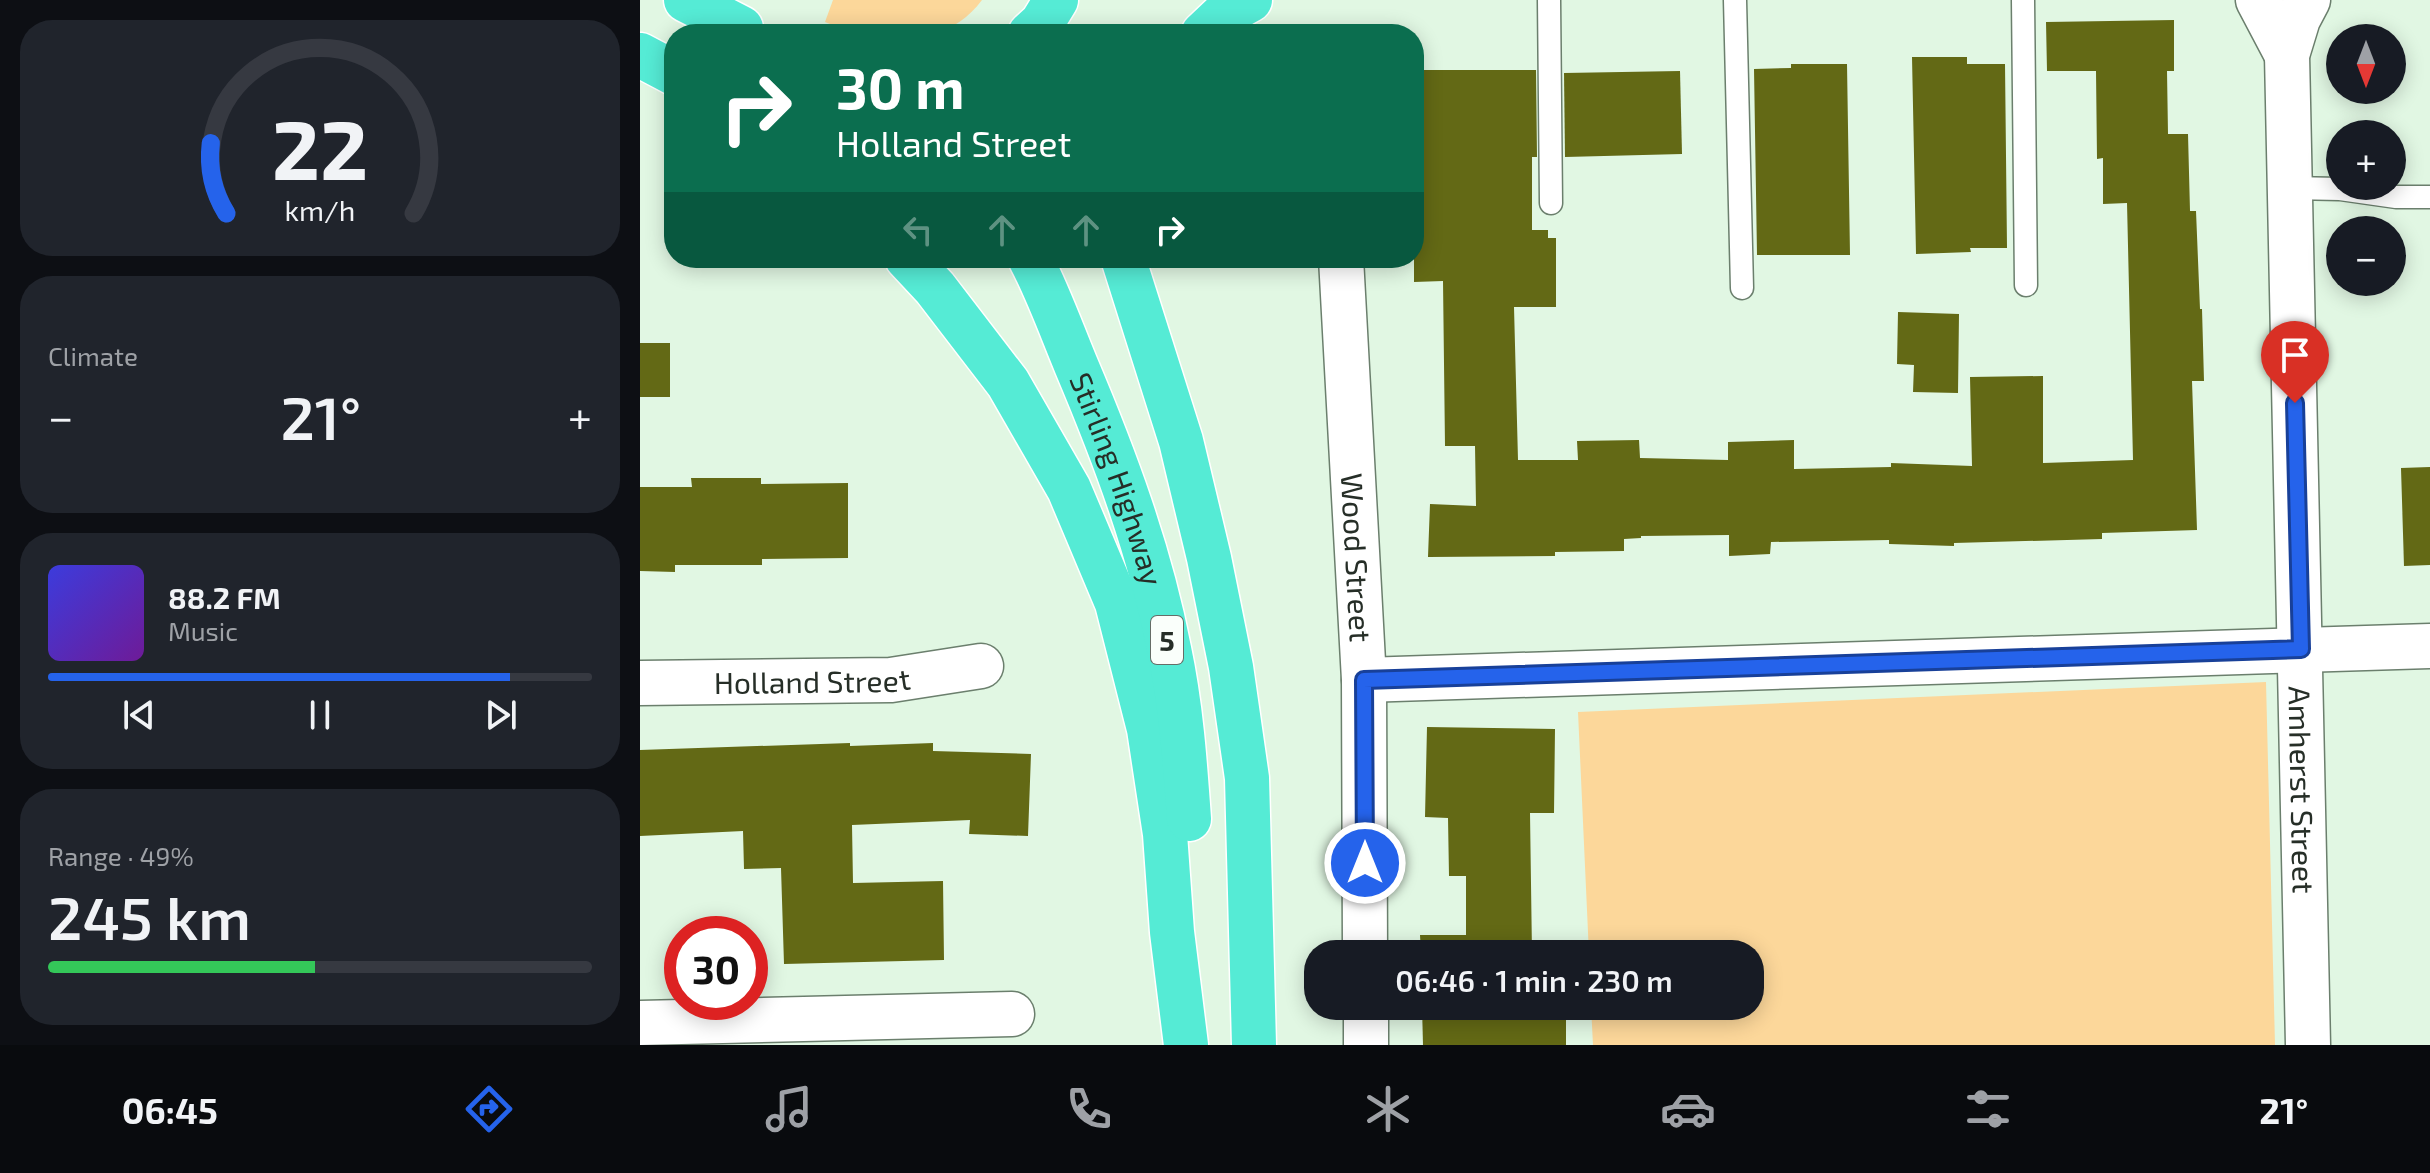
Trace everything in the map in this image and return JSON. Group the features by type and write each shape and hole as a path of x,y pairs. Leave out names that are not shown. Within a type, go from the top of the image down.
{"highway":[{"path":"686,0 736,21"},
{"path":"1041,24 1056,0"},
{"path":"1072,0 1074,24"},
{"path":"1214,24 1250,0"},
{"path":"640,55 664,68"},
{"path":"916,268 1008,383 1069,489 1117,603 1149,729 1165,834 1172,932 1187,1045"},
{"name":"Stirling Highway","path":"1034,268 1125,487 1155,584 1170,651 1184,747 1195,927 1187,1045"},
{"name":"Stirling Highway","path":"1126,268 1181,441 1231,667 1247,778 1254,1045"},
{"path":"1142,268 1142,317"}],"street":[{"name":"Amherst Street","path":"2258,0 2287,55"},
{"name":"Amherst Street","path":"2308,0 2298,19 2287,55 2308,1045"},
{"name":"Wood Street","path":"1342,268 1364,680 1365,940"},
{"path":"1364,680 2430,646"},
{"name":"Holland Street","path":"640,683 891,680 981,666"},
{"path":"640,1023 1012,1014"},
{"path":"1366,1020 1366,1045"}],"lane":[{"path":"1549,0 1551,203"},
{"path":"1735,0 1742,288"},
{"path":"2023,0 2026,285"},
{"path":"2290,188 2430,197"}],"shaded area":[{"path":"833,0 982,0 956,24 825,22"},
{"path":"2266,682 2275,1045 1593,1045 1592,1020 1764,1020 1764,940 1588,940 1578,712"}],"building":[{"path":"2174,20 2174,71 2167,71 2168,134 2188,134 2190,211 2196,211 2202,309 2204,381 2192,381 2197,530 2102,533 2102,539 1954,543 1954,546 1889,544 1889,540 1771,542 1770,554 1729,556 1729,535 1641,536 1624,539 1624,551 1555,552 1555,556 1428,557 1430,504 1476,506 1475,446 1445,446 1443,281 1414,282 1414,268 1424,268 1424,70 1536,70 1537,157 1532,157 1532,230 1548,230 1548,238 1556,238 1556,307 1514,307 1518,460 1578,460 1577,441 1639,440 1640,458 1728,460 1728,442 1794,440 1794,469 1891,467 1891,463 1972,466 1970,377 2043,376 2043,463 2133,460 2127,203 2103,204 2103,158 2097,159 2096,71 2047,71 2046,22"},
{"path":"1912,57 1967,57 1967,64 2005,64 2007,248 1970,248 1971,252 1916,254"},
{"path":"1791,64 1847,64 1850,255 1757,255 1754,69 1791,68"},
{"path":"1680,71 1682,154 1565,157 1564,73"},
{"path":"1898,312 1959,314 1958,393 1913,392 1914,365 1897,364"},
{"path":"640,343 670,343 670,397 640,397"},
{"path":"2430,467 2430,565 2404,566 2401,468"},
{"path":"691,478 761,478 761,484 848,483 848,558 762,559 762,565 675,565 675,572 640,571 640,487 692,487"},
{"path":"1427,727 1555,729 1554,813 1530,813 1532,940 1420,940 1420,935 1466,935 1466,876 1449,876 1448,818 1425,817"},
{"path":"850,743 850,746 933,743 933,751 1031,754 1028,836 969,834 970,820 852,825 853,883 943,881 944,960 784,964 781,868 744,869 743,831 640,836 640,750"},
{"path":"1422,1020 1566,1020 1566,1045 1423,1045"}],"route":[{"path":"1365,863 1364,680 2301,649 2295,403"}]}
